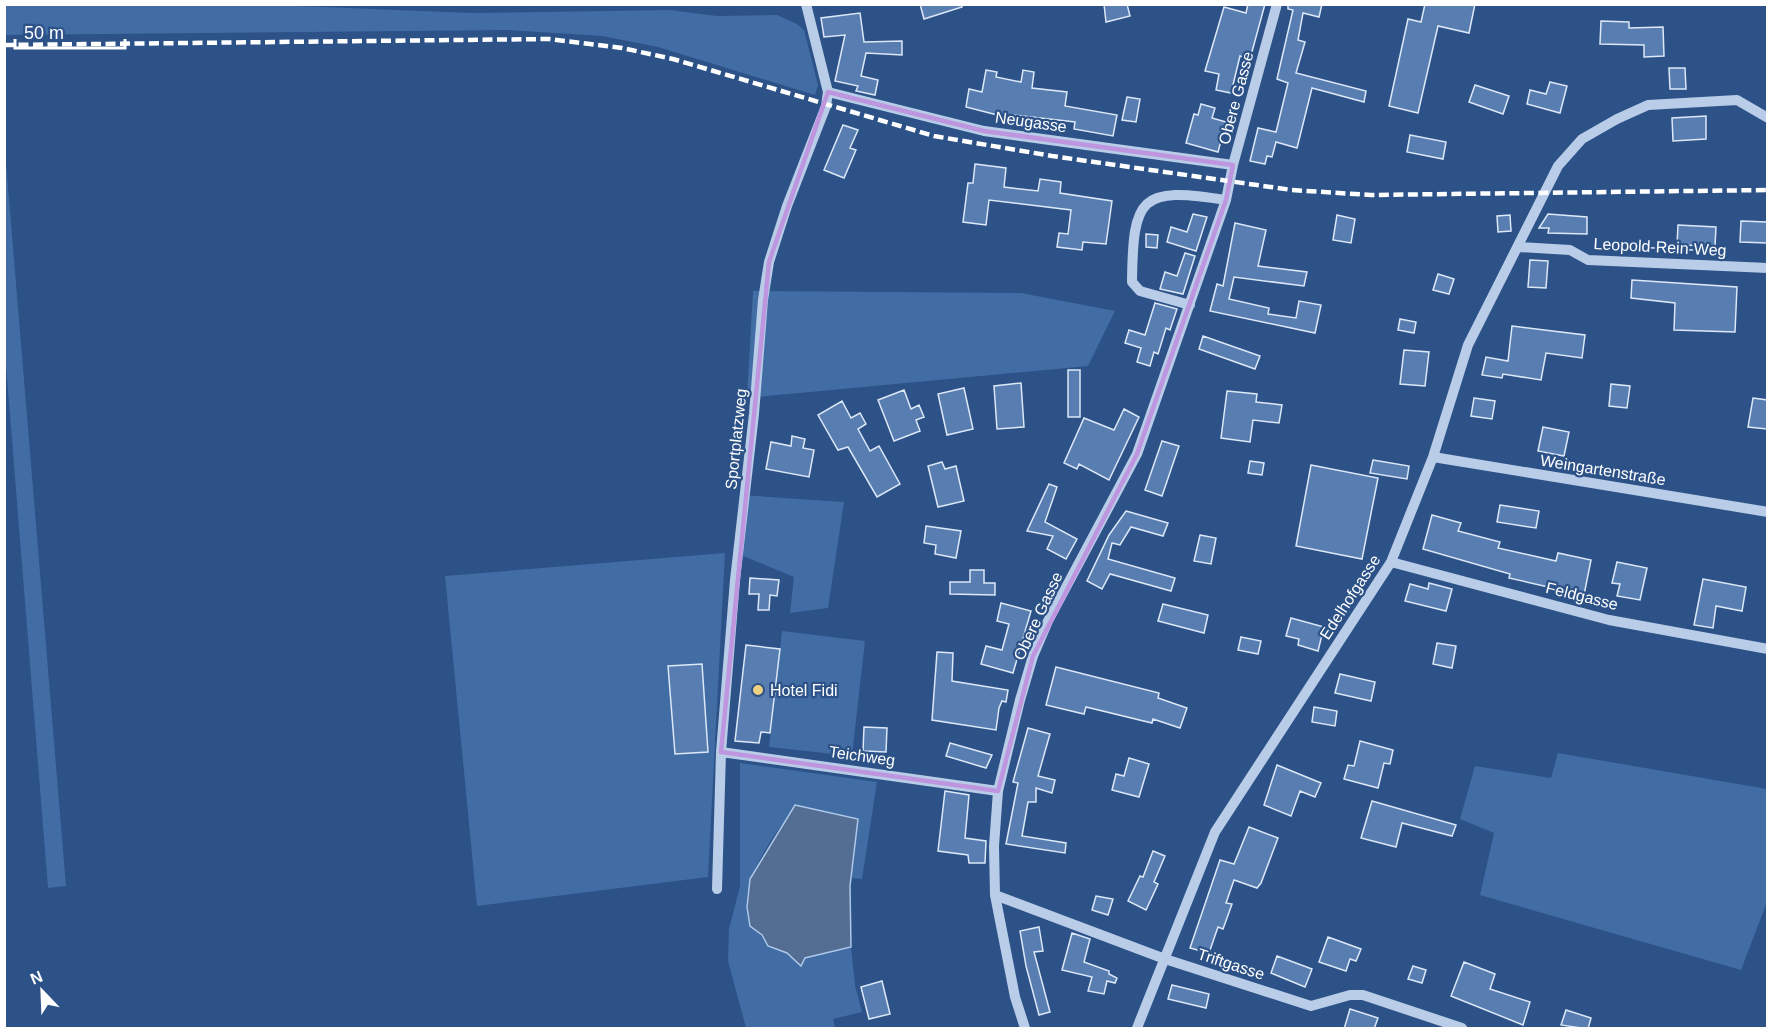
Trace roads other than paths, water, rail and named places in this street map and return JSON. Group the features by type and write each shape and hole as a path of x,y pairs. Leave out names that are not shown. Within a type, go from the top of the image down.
{"street":[{"name":"Sportplatzweg","path":"717,889 721,752 735,580 769,262 787,206 826,106 828,92 806,4"},
{"name":"Obere Gasse","path":"1025,1029 1015,997 995,895 994,846 998,791 1032,656 1137,454 1190,305 1226,201 1233,165 1277,4"},
{"name":"Neugasse","path":"828,92 984,131 1233,165"},
{"name":"Edelhofgasse","path":"1137,1029 1215,832 1391,562 1433,457 1468,345 1558,166 1582,139 1648,105 1737,100 1767,118"},
{"path":"1190,305 1140,291 1132,282 1135,222 1146,202 1162,196 1183,193 1226,201"},
{"name":"Leopold-Rein-Weg","path":"1518,248 1570,250 1588,260 1767,268"},
{"name":"Weingartenstraße","path":"1433,457 1767,512"},
{"name":"Feldgasse","path":"1391,562 1609,620 1767,649"},
{"name":"Teichweg","path":"721,752 998,791"},
{"name":"Triftgasse","path":"995,895 1165,959 1311,1006 1350,995 1364,995 1462,1029"}],"railway":[{"path":"4,45 549,39 622,48 673,59 934,136 1052,156 1292,190 1371,195 1768,190"}],"place":[{"name":"Hotel Fidi","path":"758,690"}]}
